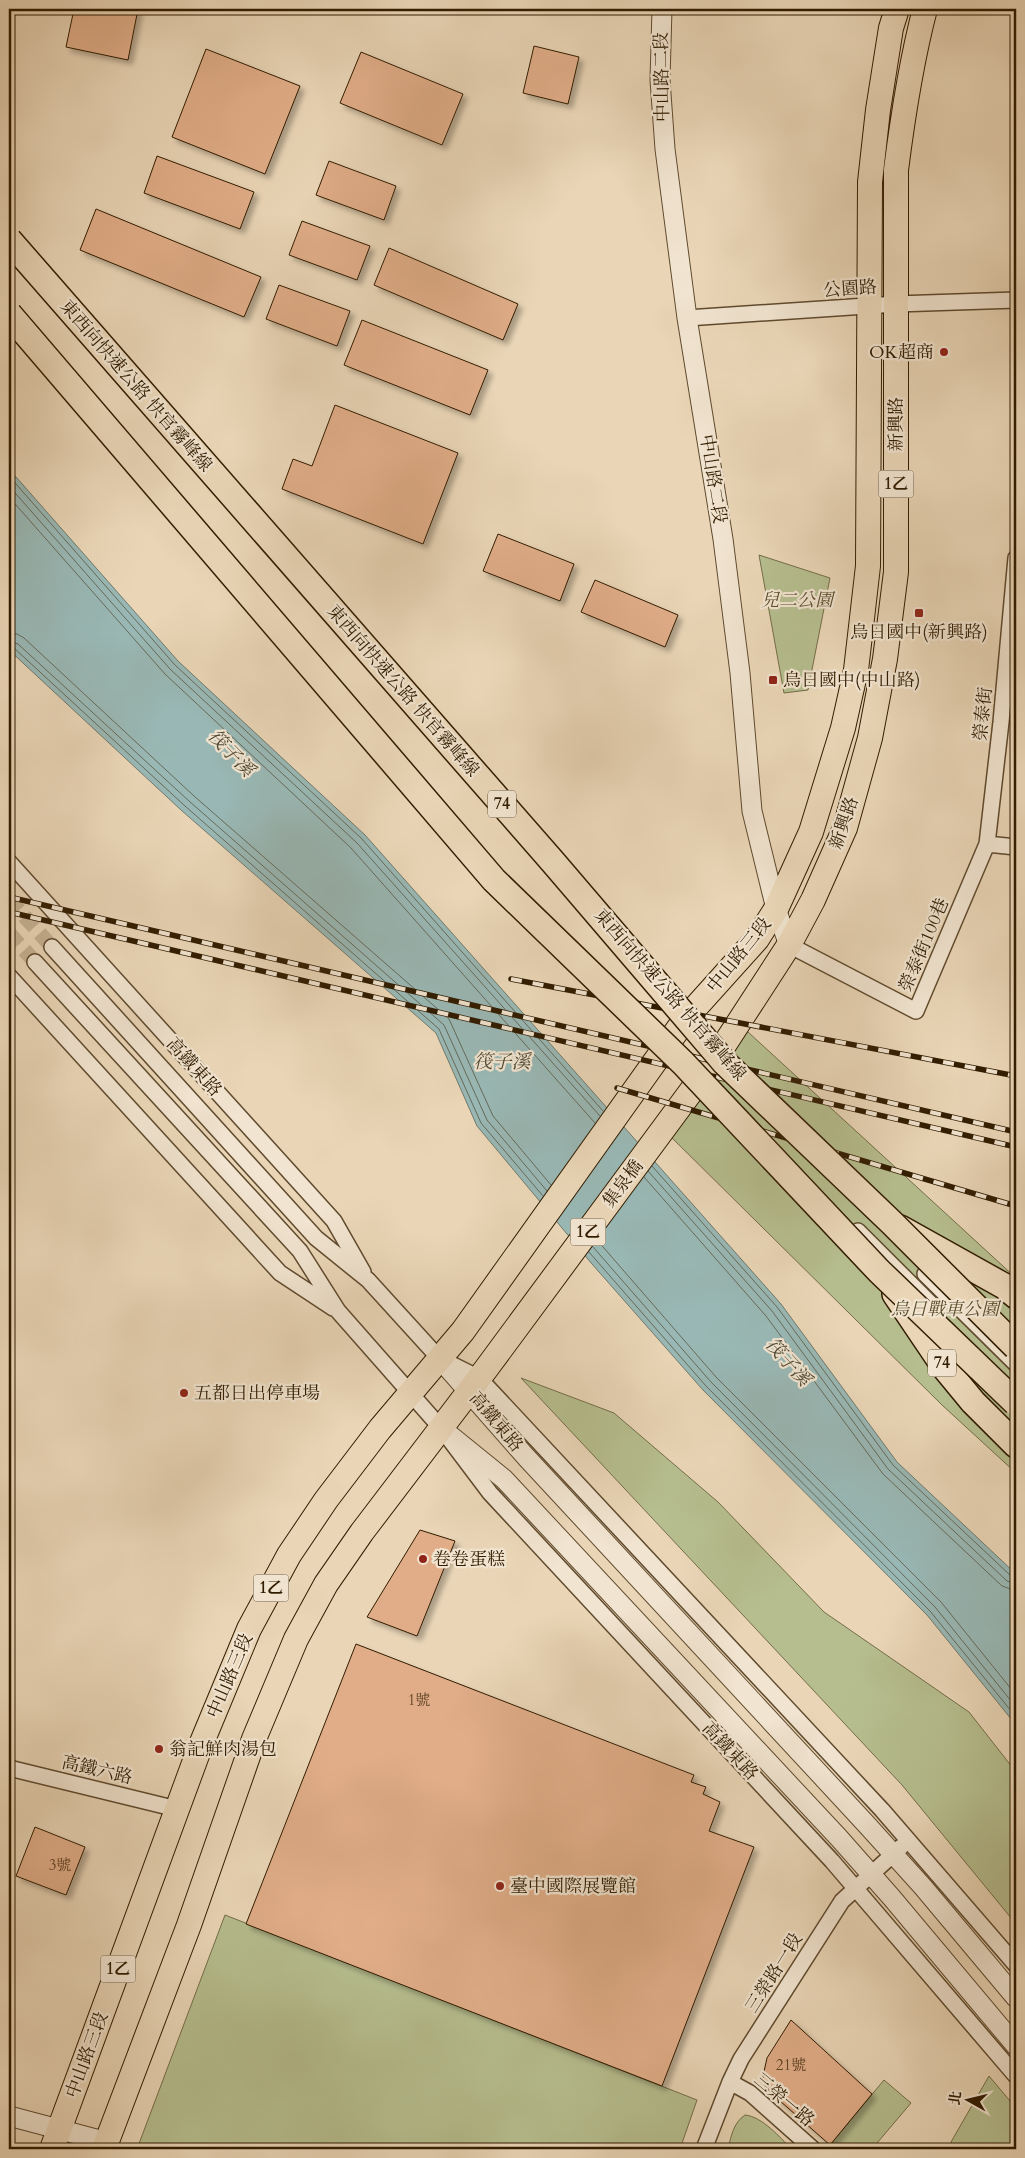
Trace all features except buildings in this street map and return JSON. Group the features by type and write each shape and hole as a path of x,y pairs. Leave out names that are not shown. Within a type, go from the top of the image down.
{"highway":[{"name":"東西向快速公路 快官霧峰線","path":"9,240 553,862 725,1062 892,1223 1016,1347"},
{"name":"東西向快速公路 快官霧峰線","path":"9,314 494,880 683,1063 880,1272 1016,1403"},
{"name":"74","path":"892,1223 1004,1286 1016,1296"},
{"name":"74","path":"880,1272 945,1368 973,1402 1016,1445"}],"main road":[{"name":"新興路","path":"776,910 811,832 843,728 856,670 868,566 870,182 878,110 891,28 897,9"},
{"name":"新興路","path":"789,945 813,900 845,828 870,738 885,659 896,572 896,170 904,105 925,9"},
{"name":"中山路三段","path":"56,2140 177,1809 228,1677 260,1607 289,1555 326,1500 409,1392 460,1334 686,1018 757,939 776,910"},
{"name":"中山路三段","path":"686,1099 709,1068 789,945"},
{"name":"集泉橋","path":"479,1378 686,1099"},
{"name":"1乙","path":"106,2146 189,1925 254,1739 296,1639 326,1584 479,1378"}],"street":[{"name":"中山路二段","path":"662,9 660,80 664,149 688,318 723,538 740,673 752,811 776,910 789,945"},
{"name":"公園路","path":"688,318 896,304 1016,300"},
{"name":"榮泰街","path":"987,844 1001,722 1016,558"},
{"name":"榮泰街100巷","path":"789,945 916,1011 987,844"},
{"path":"987,844 1016,847"},
{"name":"高鐵東路","path":"9,862 334,1221 368,1280"},
{"name":"高鐵東路","path":"52,947 316,1238 368,1280 439,1358 479,1378 910,1840 1016,1965"},
{"name":"高鐵東路","path":"35,962 300,1251 338,1311 441,1428 490,1493 856,1888 1016,2076"},
{"name":"高鐵東路","path":"9,976 280,1273 338,1311"},
{"path":"709,1068 1016,1364"},
{"path":"709,1068 1016,1388"},
{"name":"高鐵東路","path":"479,1378 526,1457 893,1854 1016,1998"},
{"name":"高鐵東路","path":"441,1428 504,1479 871,1874 1016,2046"},
{"name":"高鐵六路","path":"9,1768 177,1809"},
{"name":"三榮路一段","path":"704,2149 730,2082 741,2060 838,1907 871,1874 910,1840"},
{"name":"三榮一路","path":"730,2082 750,2094 813,2149"},
{"path":"9,2116 56,2140 106,2146"}],"green space":[{"name":"兒二公園","path":"759,555 830,578 808,690 784,693"},
{"name":"烏日戰車公園","path":"736,1021 1016,1278 1016,1473 942,1405 666,1132"},
{"path":"521,1378 614,1413 718,1502 824,1612 969,1712 1016,1772 1016,1924 902,1785"},
{"path":"225,1915 697,2100 680,2149 137,2149"},
{"path":"989,2076 1016,2108 1016,2149 958,2149 951,2142"},
{"path":"884,2080 911,2103 872,2149 834,2149 830,2145"},
{"path":"745,2115 764,2123 792,2149 728,2149 735,2126"}],"water":[{"name":"筏子溪","path":"9,469 178,661 365,835 781,1304 897,1462 1016,1574 1016,1725 927,1615 703,1390 592,1264 477,1126 436,1033 181,810 9,650"}],"tunnel":[{"path":"9,899 52,947"},
{"path":"9,933 35,962"}],"railway":[{"path":"9,897 1016,1132"},
{"path":"9,912 1016,1147"},
{"path":"511,979 1016,1076"},
{"path":"617,1088 1016,1206"}],"place":[{"name":"OK超商","path":"944,352"},
{"name":"烏日國中(新興路)","path":"919,613"},
{"name":"烏日國中(中山路)","path":"773,680"},
{"name":"五都日出停車場","path":"184,1393"},
{"name":"卷卷蛋糕","path":"423,1559"},
{"name":"翁記鮮肉湯包","path":"159,1749"},
{"name":"臺中國際展覽館","path":"500,1886"}]}
